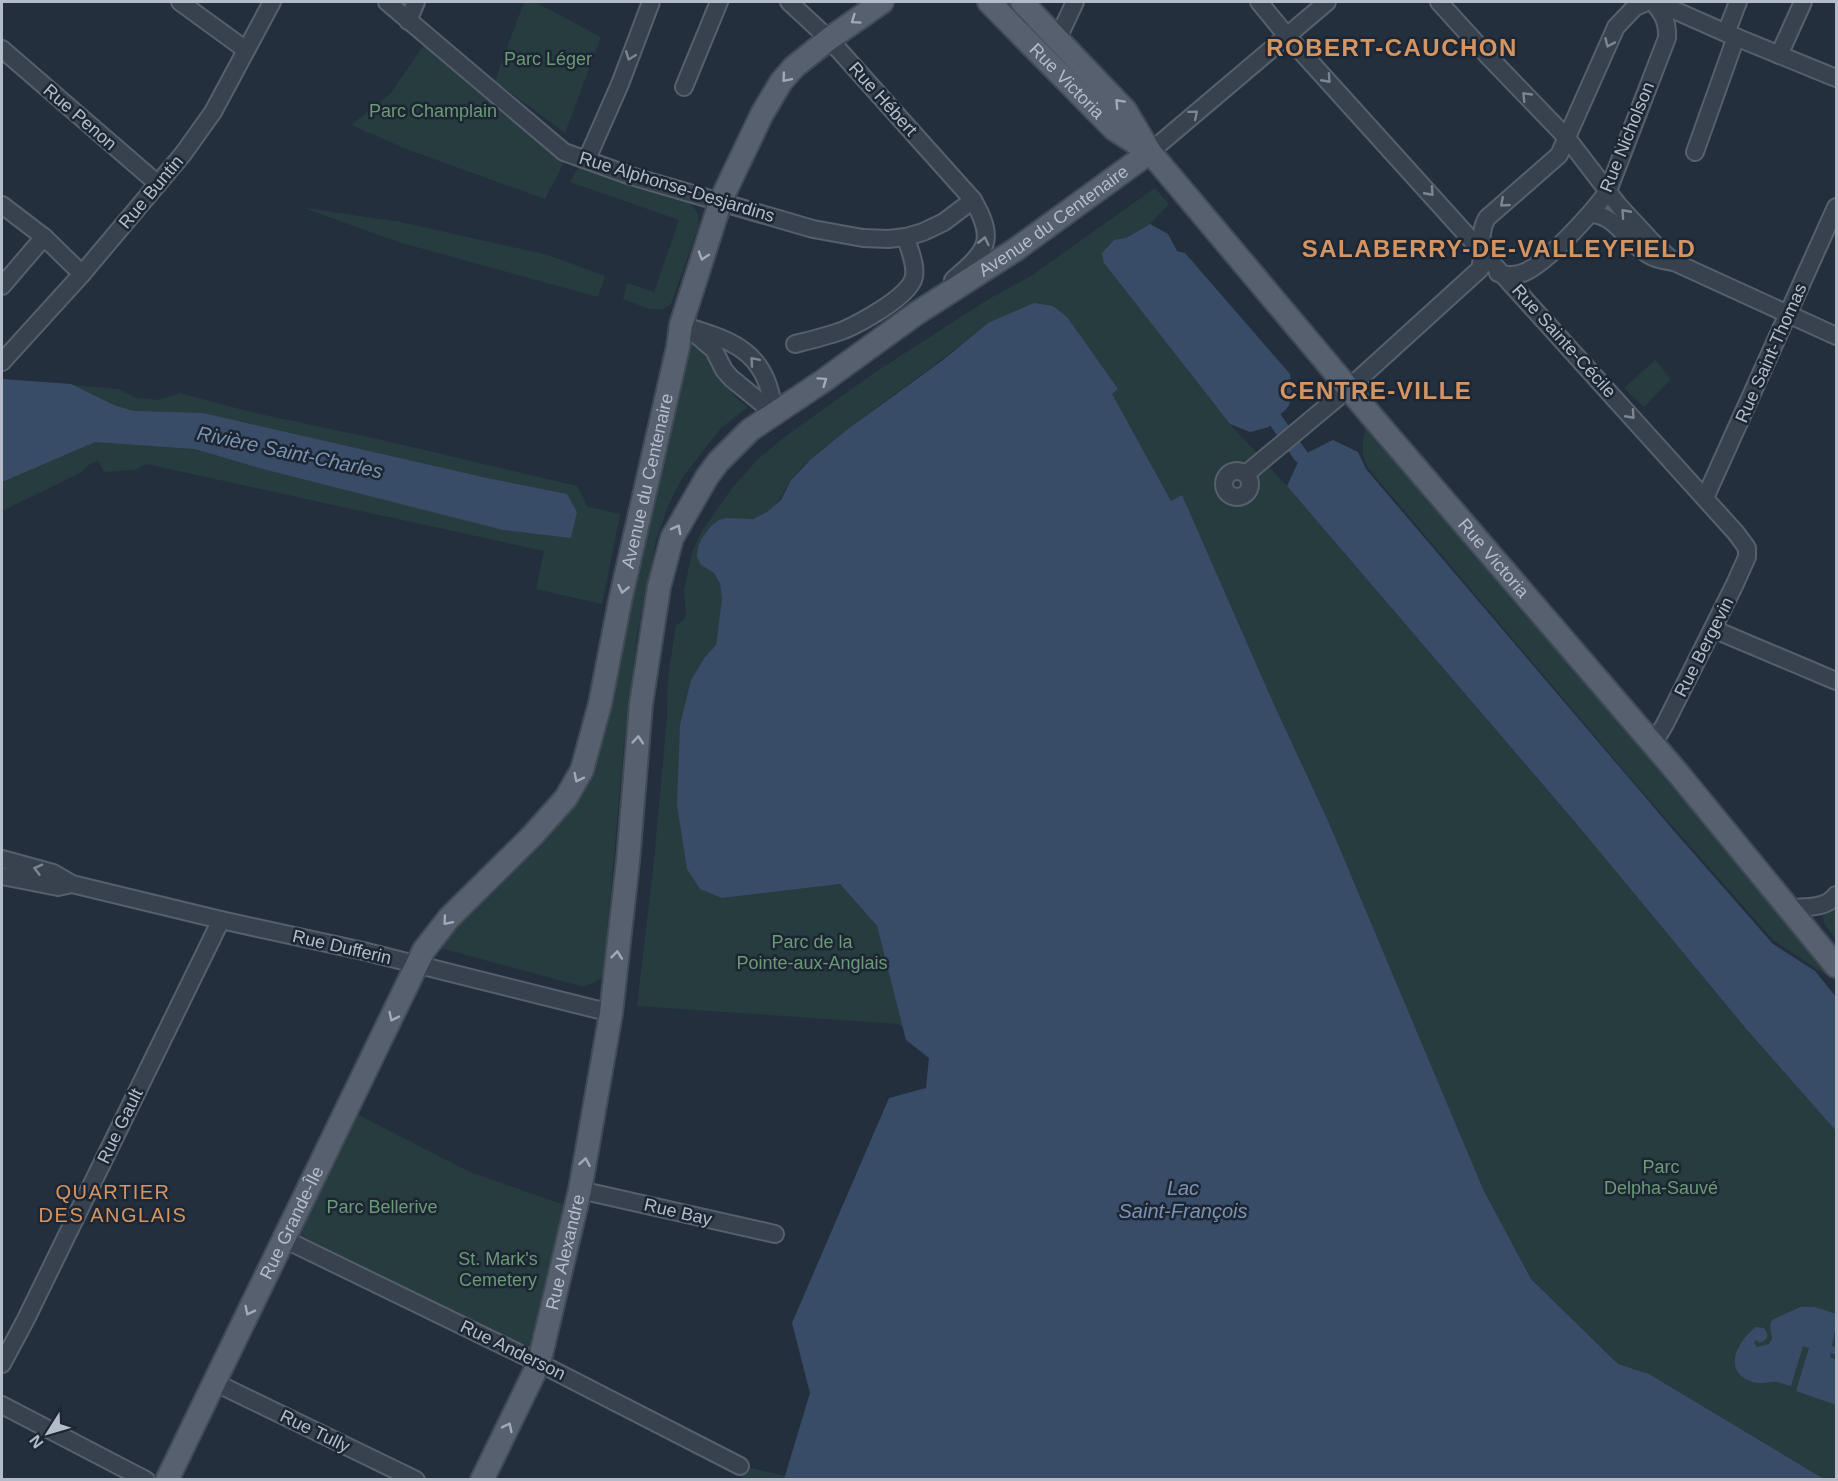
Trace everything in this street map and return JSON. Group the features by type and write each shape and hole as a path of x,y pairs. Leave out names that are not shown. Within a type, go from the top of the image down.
{"main road":[{"name":"Avenue du Centenaire","path":"418,965 424,950 449,918 533,835 566,798 582,770 600,704 618,610 678,347 681,325 721,200 762,114 781,82 794,67 829,39 882,2"},
{"name":"Rue Victoria","path":"989,2 1114,129 1150,152"},
{"name":"Rue Victoria","path":"1022,2 1125,110 1150,152 1653,744 1836,966"},
{"name":"Avenue du Centenaire","path":"611,1013 628,861 641,704 658,587 668,547 688,507 718,462 750,430 917,313 1015,250 1150,152"},
{"name":"Rue Grande-Île","path":"167,1479 418,965"},
{"name":"Rue Alexandre","path":"482,1479 539,1363 580,1190 611,1013"}],"street":[{"path":"180,2 246,50"},
{"name":"Rue Buntin","path":"2,362 82,274 183,154 213,112 272,2"},
{"name":"Rue Alphonse-Desjardins","path":"387,2 564,152 631,176 721,200 813,229 863,238 906,237 944,222 973,200"},
{"path":"408,21 416,2"},
{"path":"587,159 620,84 651,2"},
{"path":"684,87 719,2"},
{"name":"Rue Hébert","path":"789,2 829,39 973,200 982,216 987,231 985,246 968,267 917,313"},
{"path":"1058,38 1075,2"},
{"name":"Rue Sainte-Cécile","path":"1259,2 1287,36 1705,498 1747,548"},
{"path":"1150,152 1327,2"},
{"path":"1439,2 1567,138 1608,191 1657,248 1674,262 1836,336"},
{"path":"1246,474 1349,388 1480,268 1482,226 1486,219 1559,155 1616,27 1635,7 1647,2"},
{"path":"1654,2 1836,78"},
{"name":"Rue Nicholson","path":"1505,276 1524,273 1537,266 1590,214 1608,191 1667,38 1668,25 1654,2"},
{"path":"1695,152 1731,35 1738,2"},
{"path":"1779,55 1803,2"},
{"name":"Rue Penon","path":"2,49 158,184"},
{"path":"2,205 44,237 82,274"},
{"name":"Rue Saint-Thomas","path":"1705,498 1836,207"},
{"path":"1590,214 1602,214 1642,251 1656,259 1674,262"},
{"path":"2,286 44,237"},
{"path":"795,345 844,330 882,309 903,294 913,281 914,266 906,237"},
{"path":"1480,268 1505,276"},
{"path":"681,325 724,340 748,354 761,369 767,382 775,414"},
{"path":"681,325 704,340 714,350 724,370 731,378 775,414"},
{"name":"Rue Bergevin","path":"1653,744 1713,629 1747,557 1747,548"},
{"path":"1713,629 1836,681"},
{"name":"Rue Dufferin","path":"2,859 53,873 72,884 611,1013"},
{"name":"Rue Dufferin","path":"2,876 58,887 72,884"},
{"path":"1789,908 1818,906 1833,900 1836,895"},
{"name":"Rue Gault","path":"2,1364 220,920"},
{"name":"Rue Bay","path":"580,1190 775,1234"},
{"name":"Rue Anderson","path":"284,1239 539,1363 740,1466"},
{"name":"Rue Tully","path":"214,1382 416,1479"},
{"path":"2,1405 146,1479"}],"green space":[{"name":"Parc Léger","path":"524,2 535,2 601,37 565,133 495,81"},
{"name":"Parc Champlain","path":"424,45 564,163 545,199 409,150 351,125 390,94"},
{"path":"580,168 686,202 696,211 699,225 671,304 666,308 648,308 623,299 627,283 654,292 679,220 570,182"},
{"name":"Parc Delpha-Sauvé","path":"1155,188 1169,204 1150,224 1126,238 1104,263 1230,424 1287,486 1575,822 1748,1031 1836,1131 1836,1479 1824,1479 1649,1374 1618,1364 1531,1279 1483,1189 1329,823 1182,496 1171,501 1111,394 1118,389 988,323 813,457 796,474 778,502 767,513 752,518 727,518 701,565 714,573 720,585 722,599 716,645 705,657 722,898 840,884 877,926 904,1028 898,1024 637,1006 654,861 667,718 668,677 676,625 683,621 686,614 684,591 692,552 702,531 732,488 758,459 787,435 871,375 987,300 1031,276"},
{"path":"304,208 401,222 548,255 605,276 598,297 398,242"},
{"path":"686,339 706,351 736,398 748,407 721,428 682,478 668,506 656,540 637,636 624,744 603,978 584,987 444,949 439,942 563,809"},
{"path":"1655,360 1671,379 1644,407 1624,388"},
{"path":"2,379 118,389 137,398 159,400 180,393 251,412 577,486 588,507 620,514 602,604 536,589 544,551 146,464 135,470 104,472 98,460 82,472 2,511"},
{"path":"1367,423 1486,569 1836,961 1836,967 1826,975 1773,940 1638,787 1368,468 1363,451"},
{"path":"1836,909 1836,939 1825,925 1822,915"},
{"path":"347,1109 470,1172 570,1207 534,1359 284,1239"},
{"path":"743,1466 785,1476 784,1479 742,1480"}],"water":[{"path":"1150,224 1168,234 1177,251 1185,253 1290,374 1289,404 1269,427 1250,432 1230,424 1104,263 1102,253 1114,240 1126,238"},
{"name":"Lac Saint-François","path":"1034,303 1053,306 1067,317 1118,389 1112,394 1171,501 1182,495 1329,823 1483,1189 1531,1279 1618,1364 1649,1374 1824,1479 784,1479 810,1393 792,1323 889,1098 926,1088 929,1058 906,1040 877,926 840,884 722,898 700,889 687,869 677,805 680,725 691,680 705,657 716,645 722,599 720,584 714,573 701,565 697,557 698,547 711,526 719,520 753,519 767,512 781,500 791,480 811,459 848,429 943,360 988,323"},
{"name":"Rivière Saint-Charles","path":"2,379 71,384 116,406 134,411 203,413 567,494 577,512 571,538 503,530 263,469 195,449 95,442 2,482"},
{"path":"1333,440 1358,452 1366,469 1773,944 1815,971 1836,997 1836,1131 1748,1031 1575,822 1287,486 1301,456"},
{"path":"1800,1307 1815,1307 1836,1314 1832,1346 1836,1347 1836,1355 1831,1353 1830,1357 1836,1360 1836,1405 1796,1391 1809,1348 1803,1346 1791,1386 1777,1382 1753,1382 1737,1371 1735,1356 1749,1333 1756,1327 1764,1328 1767,1338 1760,1343 1756,1340 1754,1343 1757,1347 1769,1344 1772,1339 1770,1325 1772,1320"}],"waterway":[{"path":"1274,418 1301,456"}],"district":[{"name":"ROBERT-CAUCHON","path":"1392,48"},
{"name":"SALABERRY-DE-VALLEYFIELD","path":"1499,249"},
{"name":"CENTRE-VILLE","path":"1376,391"},
{"name":"QUARTIER DES ANGLAIS","path":"113,1204"}],"park label":[{"name":"Parc de la Pointe-aux-Anglais","path":"812,952"},
{"name":"Parc Bellerive","path":"382,1207"},
{"name":"St. Mark's Cemetery","path":"498,1269"}]}
